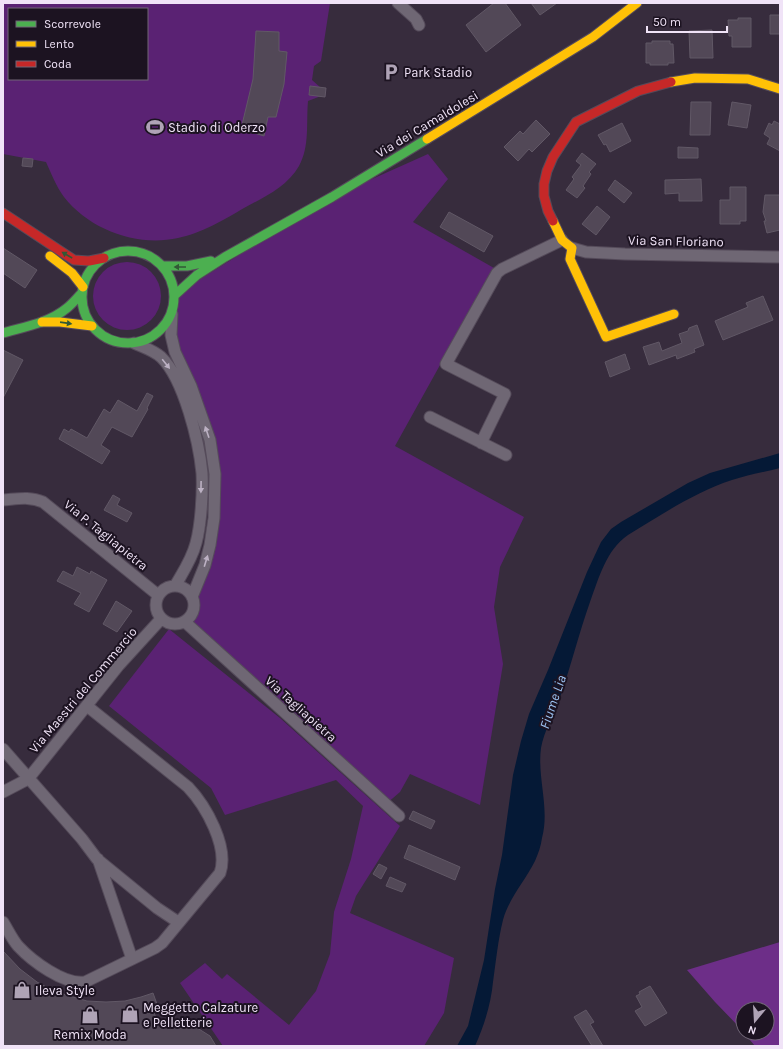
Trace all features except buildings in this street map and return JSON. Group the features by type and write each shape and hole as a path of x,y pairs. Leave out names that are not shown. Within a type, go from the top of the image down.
{"main road":[{"name":"Via dei Camaldolesi","path":"175,296 197,275 225,257 332,197 525,80 593,37 637,3"},
{"path":"674,314 606,337 570,260 572,248 562,240 548,211 544,196 544,184 553,156 576,122 638,91 671,82 695,78 748,79 780,89"},
{"path":"3,213 74,260 93,261 104,258"},
{"path":"40,250 77,276 83,290"},
{"path":"124,251 138,252 152,257 163,266 173,285 175,296 172,314 166,325 157,334 146,340 134,343 122,343 111,340 92,326 86,316 83,305 83,290 89,272 98,262 110,254 124,251"},
{"name":"Via dei Camaldolesi","path":"163,266 191,267 225,257"},
{"path":"3,333 40,322 66,310 83,290"},
{"path":"40,322 60,322 92,326"}],"street":[{"path":"398,3 416,19 419,25"},
{"path":"481,443 505,394 446,364 497,273 502,269 562,240"},
{"name":"Via San Floriano","path":"572,248 586,252 625,254 780,256"},
{"path":"172,314 171,335 175,352 191,386 210,440 215,474 214,518 210,545 205,565 192,597"},
{"path":"134,343 149,349 160,357 170,368 183,394 196,440 202,474 201,518 196,542 191,560 174,586"},
{"path":"430,418 506,455"},
{"name":"Via P. Tagliapietra","path":"3,500 27,498 36,499 43,502 158,595"},
{"path":"174,586 185,589 192,597 194,602 192,613 185,622 179,624 166,623 158,615 155,605 158,595 168,587 174,586"},
{"name":"Via Maestri del Commercio","path":"28,779 119,665 161,619"},
{"name":"Via Tagliapietra","path":"185,622 399,816"},
{"path":"3,922 18,945 26,954 39,964 69,980 85,982 155,948 162,943 220,873 222,861 221,849 214,826 198,797 188,787 87,706"},
{"path":"3,750 82,839 97,859 157,908 178,922"},
{"path":"3,792 28,779"},
{"path":"97,859 132,959"}],"shaded area":[{"name":"Stadio di Oderzo","path":"3,3 330,3 321,61 314,66 312,80 321,88 326,88 325,97 321,96 308,101 305,150 299,166 282,186 229,217 195,233 178,238 147,240 131,238 101,227 87,219 75,209 61,193 46,162 3,154"},
{"path":"428,154 448,179 413,222 494,268 395,446 524,517 500,567 494,607 503,664 480,805 410,774 400,792 386,804 188,620 192,615 192,597 210,545 210,440 175,352 172,314 175,295 332,197"},
{"path":"120,262 134,262 146,268 155,277 161,289 159,309 151,320 140,328 134,330 120,330 114,328 103,320 95,309 93,303 93,289 95,283 103,272 114,264"},
{"path":"169,629 280,718 400,826 356,896 350,913 454,958 444,1013 424,1046 223,1046 180,983 205,963 222,979 227,974 289,1025 316,991 330,954 334,912 351,859 363,806 336,780 225,815 211,788 109,706"},
{"path":"780,942 780,1046 755,1046 751,1041 775,1041 775,1001 735,1001 735,1023 687,970"}],"water":[{"name":"Fiume Lia","path":"780,453 780,468 732,480 692,497 620,541 604,565 582,626 558,703 542,742 540,759 545,816 542,841 535,861 509,904 503,920 498,943 491,998 487,1015 475,1046 457,1046 468,1026 484,960 502,855 513,775 521,741 529,714 587,572 601,542 611,529 621,522 688,483 710,473"}],"traffic: fast":[{"path":"175,295 197,275 225,257 332,197 427,139"},
{"path":"128,251 146,254 161,264 171,279 174,297 171,315 161,330 146,340 128,343 110,340 95,330 85,315 82,297 85,279 95,264 110,254 128,251"},
{"path":"163,266 187,266 211,261"},
{"path":"3,333 36,324 60,313 73,303 82,293"}],"traffic: slow":[{"path":"427,139 593,37 637,3"},
{"path":"671,82 695,78 748,79 780,89"},
{"path":"553,221 562,240 572,248 570,259 606,337 674,314"},
{"path":"50,256 72,273 83,287"},
{"path":"42,322 60,322 92,326"}],"traffic: jam":[{"path":"553,221 548,211 544,196 544,184 547,171 553,157 576,122 638,91 671,82"},
{"path":"3,213 74,260 89,261 104,258"}],"place":[{"name":"Park Stadio","path":"391,72"},
{"name":"Stadio di Oderzo","path":"155,127"},
{"name":"Ileva Style","path":"22,990"},
{"name":"Meggetto Calzature e Pelletterie","path":"130,1014"},
{"name":"Remix Moda","path":"90,1015"}]}
